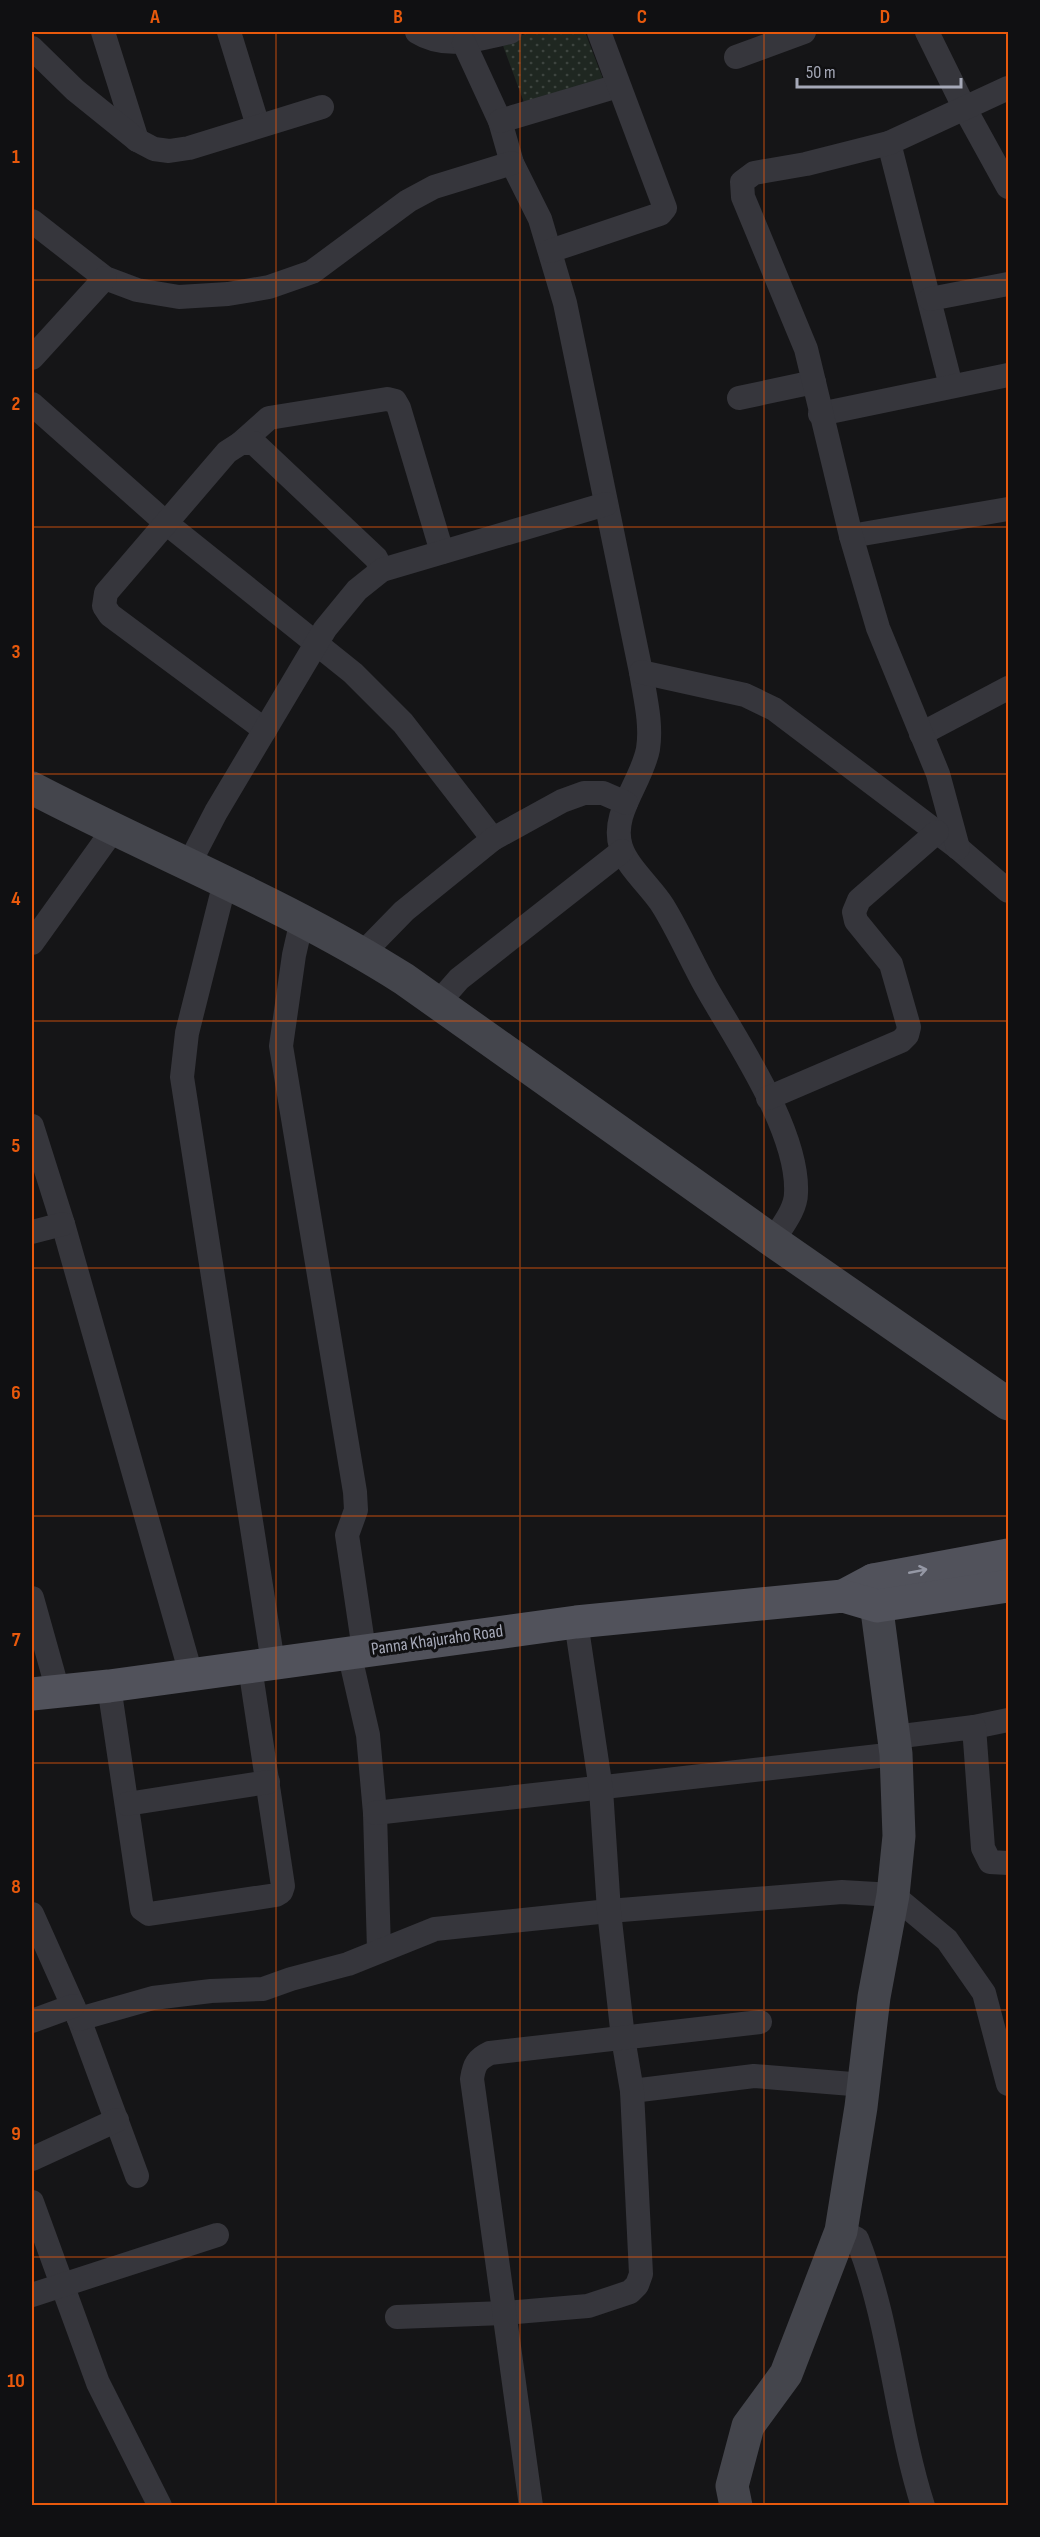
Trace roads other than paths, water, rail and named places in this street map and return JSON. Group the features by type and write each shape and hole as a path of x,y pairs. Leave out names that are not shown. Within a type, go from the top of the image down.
{"main road":[{"path":"32,788 113,830 189,864 302,920 363,953 438,1003 773,1241 1008,1404"},
{"name":"Panna Khajuraho Road","path":"875,1593 1008,1555"},
{"name":"Panna Khajuraho Road","path":"45,1692 109,1686 576,1622 875,1593 1008,1586"},
{"path":"736,2505 732,2486 748,2426 786,2374 841,2231 864,2085 874,1997 893,1895 899,1836 895,1745 875,1593"}],"street":[{"path":"103,32 137,140"},
{"path":"229,32 258,126"},
{"path":"417,32 427,38 464,43 510,32"},
{"path":"550,251 660,214 664,207 599,32"},
{"path":"736,57 804,32"},
{"path":"927,32 965,109 1008,187"},
{"path":"464,43 500,121 512,163 540,219 565,303 641,672 648,720 648,747 643,767 626,803 617,834 622,851 662,905 768,1098 785,1137 796,1173 796,1195 791,1210 773,1241"},
{"path":"32,48 75,90 137,140 154,149 169,151 189,148 322,107"},
{"path":"500,121 618,86"},
{"path":"958,848 938,774 878,628 850,536 814,382 793,315 743,198 742,182 754,172 806,164 889,143 1008,88"},
{"path":"889,143 951,386"},
{"path":"32,221 105,278 137,290 179,297 228,294 269,287 312,272 408,201 434,187 512,163"},
{"path":"32,358 105,278"},
{"path":"930,298 1008,284"},
{"path":"820,414 1008,375"},
{"path":"739,398 814,382"},
{"path":"265,730 110,615 104,606 106,593 227,452 241,443 269,417 387,399 395,401 442,552"},
{"path":"32,404 166,523 353,673 403,723 493,839"},
{"path":"241,443 254,444 376,558 382,570"},
{"path":"189,864 216,812 325,629 357,590 382,570 606,504"},
{"path":"850,536 1008,509"},
{"path":"641,672 745,695 774,709 958,848 1008,891"},
{"path":"921,734 1008,688"},
{"path":"363,953 404,911 493,839 562,801 584,793 603,793 626,803"},
{"path":"32,943 113,830"},
{"path":"768,1098 901,1041 907,1035 909,1027 891,964 856,921 854,912 859,900 937,832"},
{"path":"438,1003 459,979 622,851"},
{"path":"109,1686 142,1909 145,1913 276,1895 281,1892 283,1886 268,1782 262,1665 182,1077 187,1033 225,882"},
{"path":"302,920 294,955 281,1046 355,1492 356,1510 347,1535 356,1651 368,1735 375,1814 379,1950"},
{"path":"32,1126 63,1224 191,1674"},
{"path":"32,1232 63,1224"},
{"path":"32,1598 45,1692"},
{"path":"397,2317 504,2313 588,2306 630,2292 637,2285 641,2274 642,2253 632,2091 623,2038 609,1911 601,1789 576,1622"},
{"path":"375,1814 601,1789 895,1745 1008,1720"},
{"path":"974,1727 983,1848 990,1862 1008,1863"},
{"path":"127,1804 268,1782"},
{"path":"32,2021 153,1998 211,1991 263,1989 291,1978 348,1964 435,1929 609,1911 842,1893 893,1895 946,1940 984,1993 1008,2084"},
{"path":"32,1914 76,2012 137,2176"},
{"path":"531,2505 472,2079 474,2065 480,2058 490,2053 760,2022"},
{"path":"632,2091 754,2076 864,2085"},
{"path":"32,2159 117,2121"},
{"path":"32,2202 98,2384 160,2505"},
{"path":"841,2231 857,2239 872,2276 912,2471 923,2505"},
{"path":"32,2295 217,2235"}]}
